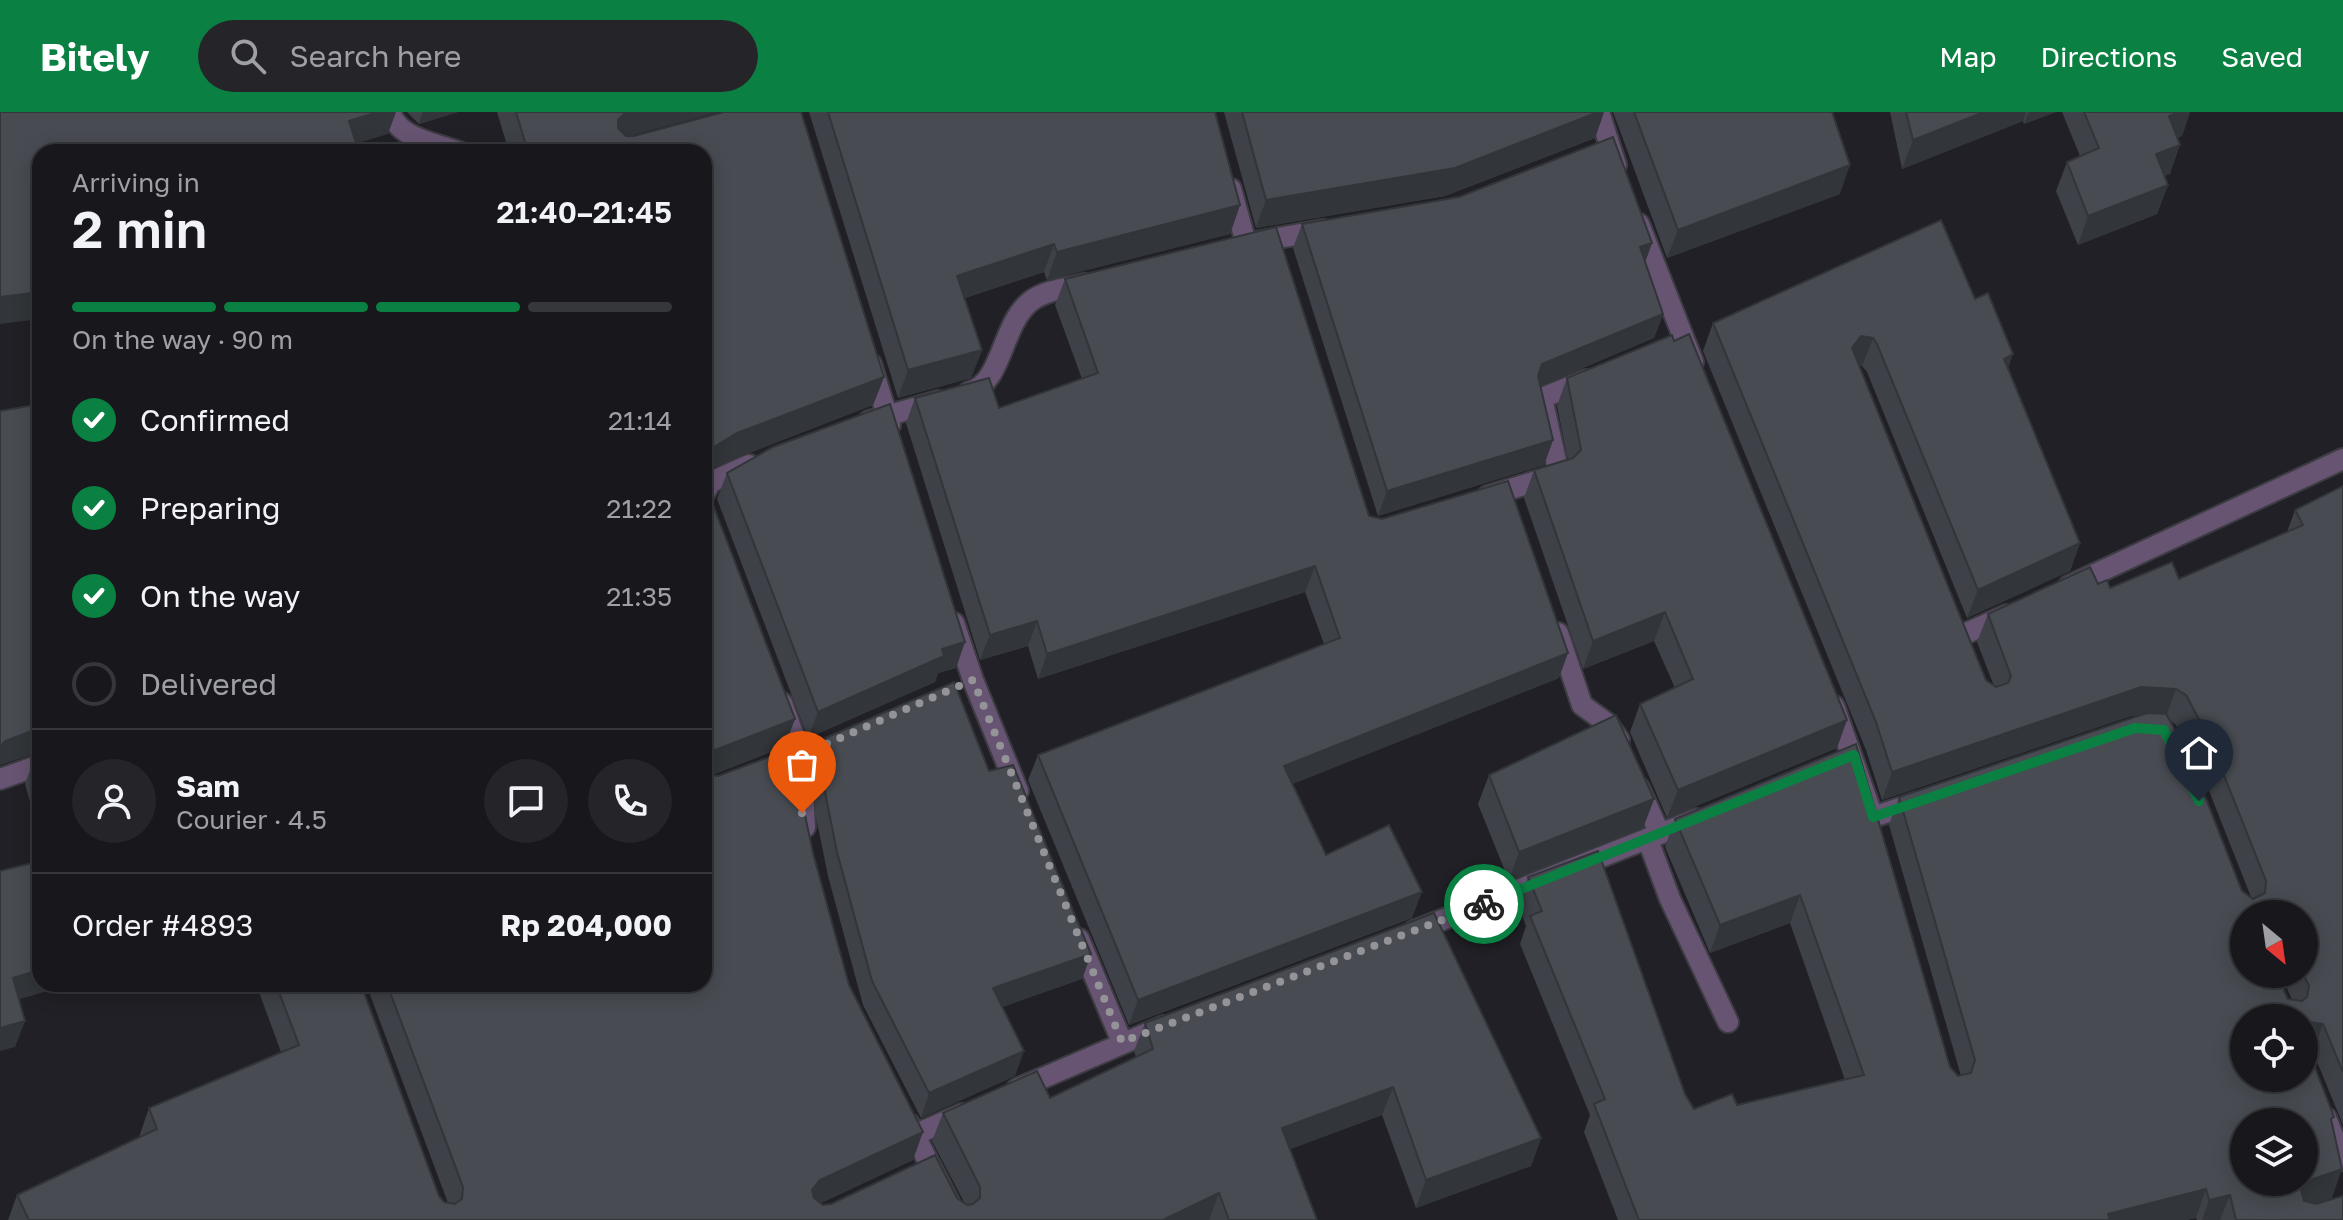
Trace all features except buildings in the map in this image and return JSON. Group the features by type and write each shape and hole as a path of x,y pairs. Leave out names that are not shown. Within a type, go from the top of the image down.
{"street":[{"path":"390,112 394,125 406,133 437,144"},
{"path":"1599,112 1602,149 1628,195 1677,343 1702,385"},
{"path":"1226,170 1238,245 1278,246 1338,227"},
{"path":"845,429 983,387 1012,320 1022,309 1048,293 1109,278"},
{"path":"864,339 896,444"},
{"path":"1461,504 1509,498 1559,474 1542,398 1599,375"},
{"path":"1960,636 2343,459"},
{"path":"712,482 763,460"},
{"path":"949,606 965,683 1026,810"},
{"path":"1549,609 1582,705 1608,724 1627,763 1654,837 1670,899 1728,1022"},
{"path":"1824,681 1854,755 1875,824 1931,797"},
{"path":"775,685 801,755 802,813 810,853"},
{"path":"1826,766 1854,755"},
{"path":"0,779 32,768"},
{"path":"1388,941 1597,869 1654,837 1715,811"},
{"path":"1074,926 1122,1042"},
{"path":"914,1135 1122,1042 1181,1020"},
{"path":"2321,1104 2343,1160"},
{"path":"900,1107 914,1135 923,1171 958,1220"}],"way so far":[{"path":"802,813 801,755 973,680 1122,1042 1484,904"}],"route":[{"path":"1484,904 1595,862 1854,755 1873,817 2135,728 2164,730 2188,773 2199,801"}]}
